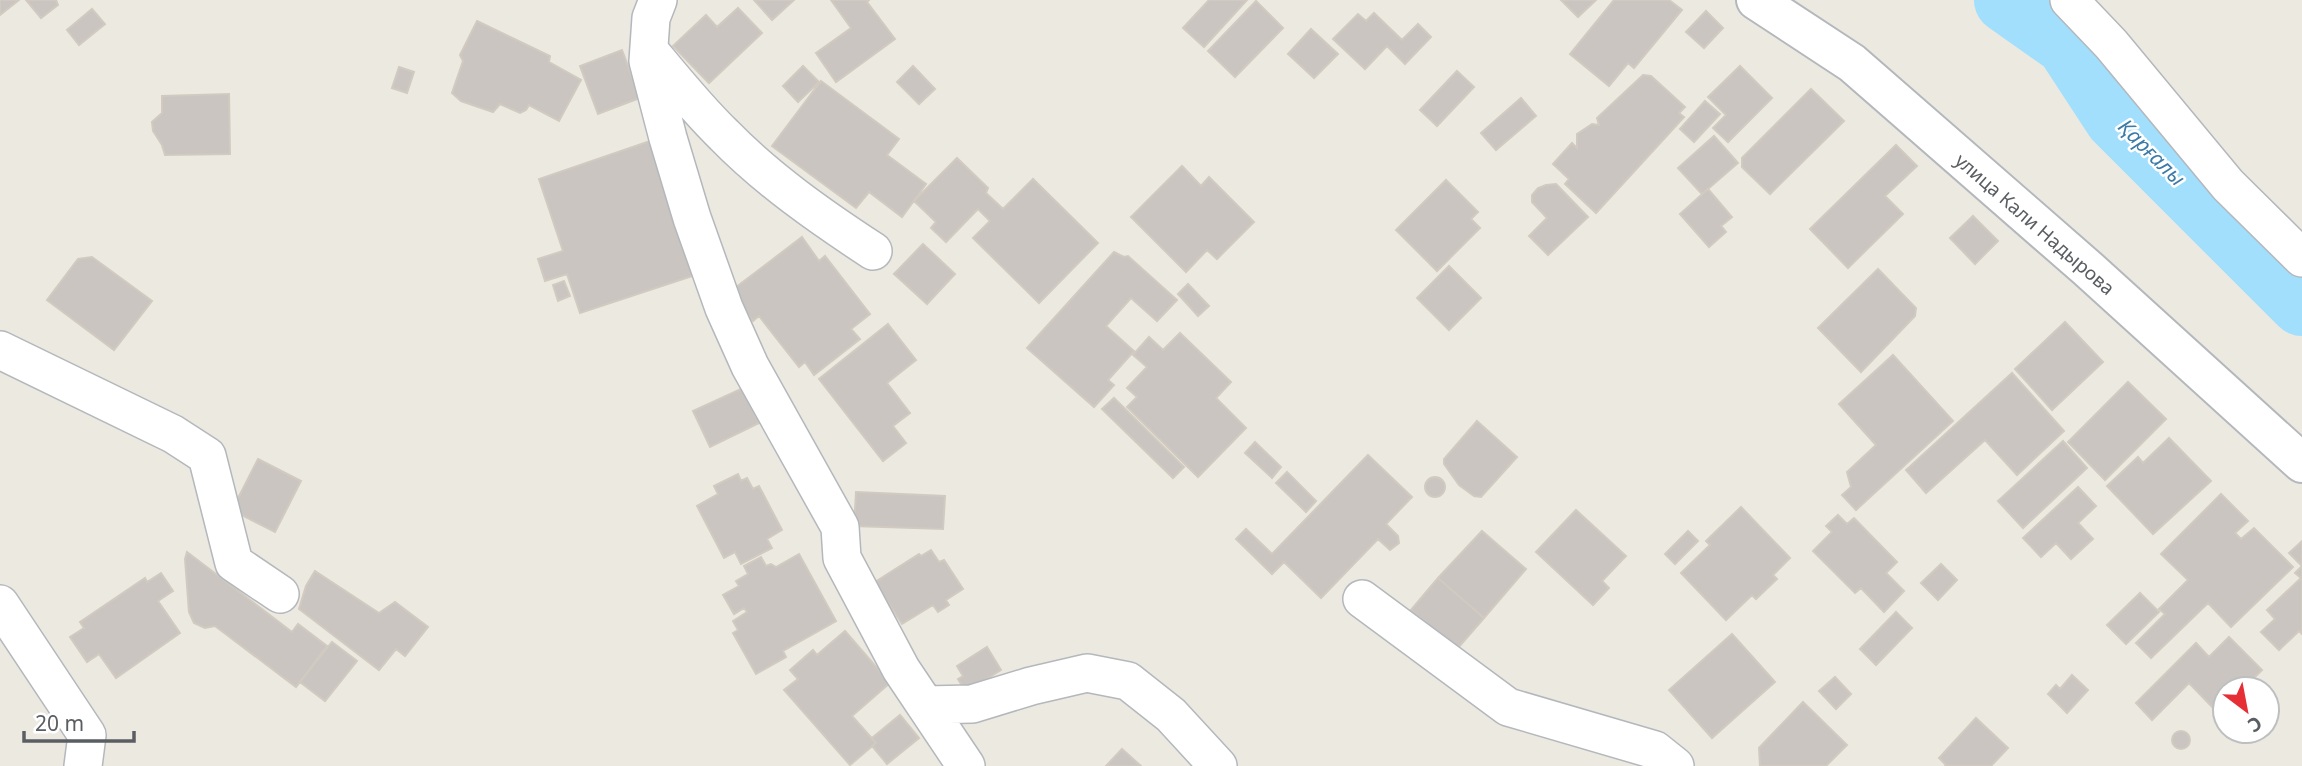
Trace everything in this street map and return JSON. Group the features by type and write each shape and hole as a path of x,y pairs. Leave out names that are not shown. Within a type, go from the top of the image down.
{"street":[{"path":"657,0 651,18 648,61 692,218 724,308 750,366 840,527 842,558 901,669 966,766"},
{"name":"улица Кали Надырова","path":"1756,0 1852,63 2087,268 2302,463"},
{"path":"2069,0 2111,44 2228,185 2302,258"},
{"path":"648,49 725,137 834,226 873,251"},
{"path":"0,351 173,433 207,456 234,563 280,594"},
{"path":"1362,599 1508,707 1655,750 1675,766"},
{"path":"0,604 87,735 83,766"},
{"path":"925,705 972,704 1087,673 1128,681 1171,715 1219,766"}],"building":[{"path":"0,0 19,0 0,15"},
{"path":"26,0 56,0 58,5 41,18"},
{"path":"754,0 794,0 772,20"},
{"path":"831,0 869,0 867,2 895,39 836,82 816,53 851,28"},
{"path":"1209,0 1247,0 1204,47 1183,28"},
{"path":"1561,0 1596,0 1578,17"},
{"path":"1614,0 1669,0 1682,10 1634,68 1628,63 1609,86 1570,54"},
{"path":"1256,1 1283,28 1235,77 1208,51"},
{"path":"738,8 762,33 709,83 673,46 706,15 717,27"},
{"path":"92,9 105,24 79,45 67,30"},
{"path":"1706,11 1723,28 1704,48 1686,32"},
{"path":"1374,13 1402,40 1418,24 1431,37 1405,64 1387,46 1365,69 1333,39 1358,14 1366,21"},
{"path":"477,21 550,56 549,62 581,80 559,121 529,105 520,113 500,104 493,112 461,101 452,93 463,61 460,55"},
{"path":"1311,29 1338,54 1314,78 1288,54"},
{"path":"622,50 640,98 598,114 580,66"},
{"path":"803,66 819,82 798,102 783,86"},
{"path":"913,66 935,89 919,104 897,82"},
{"path":"1740,66 1772,98 1728,142 1713,128 1726,115 1708,97"},
{"path":"399,67 414,72 407,93 392,88"},
{"path":"1457,71 1474,87 1437,126 1420,110"},
{"path":"1643,75 1651,76 1685,107 1679,113 1684,117 1596,213 1565,184 1569,179 1553,164 1572,143 1577,148 1577,134 1592,124 1599,125 1597,118"},
{"path":"821,81 899,139 887,155 926,184 902,217 869,192 856,208 772,146"},
{"path":"1811,89 1844,121 1770,194 1742,167 1742,158"},
{"path":"229,94 230,154 165,155 153,131 152,122 162,113 162,96"},
{"path":"1521,98 1536,116 1496,150 1481,133"},
{"path":"1705,101 1720,114 1694,142 1680,129"},
{"path":"1714,136 1738,163 1702,194 1678,168"},
{"path":"650,141 695,275 580,313 567,274 545,281 538,259 563,251 539,179"},
{"path":"1896,145 1917,166 1885,196 1903,214 1848,268 1810,229"},
{"path":"957,158 988,188 986,193 1003,209 1033,179 1098,243 1039,303 973,238 990,221 978,209 946,242 931,228 936,222 914,201"},
{"path":"1182,166 1201,186 1209,177 1254,222 1217,259 1207,250 1186,272 1131,217"},
{"path":"1446,180 1478,212 1471,219 1480,228 1437,271 1396,230"},
{"path":"1556,184 1588,217 1548,255 1529,236 1547,218 1532,202 1532,195 1538,188"},
{"path":"1708,189 1732,217 1721,226 1726,232 1709,247 1680,214"},
{"path":"1973,216 1998,241 1975,264 1950,238"},
{"path":"802,237 819,261 825,256 870,314 851,329 860,339 814,375 805,362 799,367 759,316 753,321 731,291"},
{"path":"923,244 955,274 927,304 894,274"},
{"path":"1114,252 1128,256 1177,300 1157,321 1131,298 1106,326 1134,351 1108,380 1114,385 1094,407 1027,348"},
{"path":"92,257 152,301 114,350 47,300 78,259"},
{"path":"1449,266 1481,298 1449,330 1417,298"},
{"path":"1878,269 1916,308 1915,316 1861,372 1818,328"},
{"path":"564,281 570,296 558,301 553,285"},
{"path":"1188,284 1209,306 1198,316 1178,294"},
{"path":"2065,322 2103,362 2052,410 2015,369"},
{"path":"888,324 916,360 887,383 910,413 893,426 906,443 883,461 819,379"},
{"path":"1180,333 1231,382 1216,398 1246,428 1198,477 1127,407 1137,397 1127,388 1147,367 1133,355 1149,337 1163,350"},
{"path":"1893,355 1953,421 1856,510 1842,495 1851,487 1847,472 1876,445 1839,404"},
{"path":"2012,373 2064,431 2017,475 1985,440 1926,493 1906,470"},
{"path":"2128,382 2166,419 2105,480 2068,442"},
{"path":"743,388 759,423 710,447 693,411"},
{"path":"1114,398 1184,467 1173,478 1102,409"},
{"path":"1477,421 1517,457 1481,497 1474,496 1459,485 1444,464 1444,459"},
{"path":"2169,438 2211,481 2153,534 2107,486 2138,457 2143,463"},
{"path":"2063,441 2087,468 2023,528 1998,501"},
{"path":"1255,442 1281,467 1272,478 1245,453"},
{"path":"1368,455 1412,497 1386,524 1398,536 1399,543 1390,550 1378,539 1321,598 1284,562 1272,574 1236,539 1246,529 1272,554"},
{"path":"258,459 301,481 275,532 232,510"},
{"path":"1287,472 1316,501 1306,512 1276,483"},
{"path":"738,474 741,481 747,478 753,489 759,486 782,530 767,539 772,548 741,564 735,552 724,558 697,506 718,494 714,486"},
{"path":"1431,477 1439,477 1445,487 1439,497 1431,497 1425,491 1425,483"},
{"path":"2078,487 2096,506 2078,523 2093,539 2071,559 2056,543 2041,557 2023,538"},
{"path":"856,492 945,496 943,529 854,526"},
{"path":"2221,494 2248,521 2235,533 2241,539 2254,528 2293,567 2231,627 2208,603 2151,658 2136,643 2165,614 2159,609 2188,580 2161,554"},
{"path":"1741,507 1790,558 1773,575 1777,579 1756,599 1752,595 1726,620 1681,573 1710,545 1706,541"},
{"path":"1576,510 1626,556 1602,581 1609,588 1593,605 1536,552"},
{"path":"1838,515 1847,524 1854,518 1897,562 1886,573 1904,591 1884,612 1861,588 1855,593 1813,551 1832,532 1826,526"},
{"path":"1482,531 1526,569 1484,618 1438,578"},
{"path":"1688,531 1698,541 1675,564 1665,554"},
{"path":"2302,541 2302,566 2289,553"},
{"path":"931,550 939,562 944,560 963,589 946,600 949,605 938,612 933,605 902,624 875,582 919,554 921,556"},
{"path":"187,552 292,632 298,624 327,646 296,687 215,626 205,628 194,623 189,612 185,559"},
{"path":"799,554 836,621 783,651 786,657 756,674 733,633 738,630 733,621 747,612 744,608 734,614 723,595 739,586 736,581 748,574 744,566 761,557 766,566 771,564 776,567"},
{"path":"1941,564 1957,580 1938,600 1921,583"},
{"path":"2302,566 2302,634 2299,631 2279,650 2261,632 2275,619 2267,610 2301,578 2295,573"},
{"path":"315,571 379,613 395,602 428,627 405,656 396,649 379,670 299,609 306,586"},
{"path":"161,573 173,591 158,601 180,633 116,678 99,654 87,662 70,637 84,628 80,622 145,578 147,582"},
{"path":"1438,578 1484,618 1457,649 1411,610"},
{"path":"2140,593 2159,612 2126,644 2107,625"},
{"path":"1896,612 1912,628 1876,665 1860,649"},
{"path":"845,631 890,683 852,716 876,743 850,765 784,690 798,679 790,670 813,650 817,655"},
{"path":"1732,634 1775,682 1712,738 1669,690"},
{"path":"2229,637 2262,670 2257,675 2211,675 2211,706 2189,683 2152,720 2136,703 2196,643 2209,657"},
{"path":"332,642 357,661 325,701 300,682"},
{"path":"987,647 1001,670 966,692 958,679 963,676 957,666"},
{"path":"2072,675 2088,690 2067,713 2048,694 2056,685 2060,689"},
{"path":"1835,677 1851,694 1836,709 1819,691"},
{"path":"1803,702 1847,745 1826,766 1760,766 1759,748"},
{"path":"900,715 919,738 887,764 872,746 876,743 872,738"},
{"path":"1976,718 2008,748 1991,766 1945,766 1939,758"},
{"path":"2181,731 2189,736 2190,740 2185,748 2181,749 2173,744 2172,740 2177,732"},
{"path":"1122,749 1141,766 1106,766"}],"waterway":[{"name":"Қарғалы","path":"2007,0 2068,43 2117,118 2302,303"}]}
